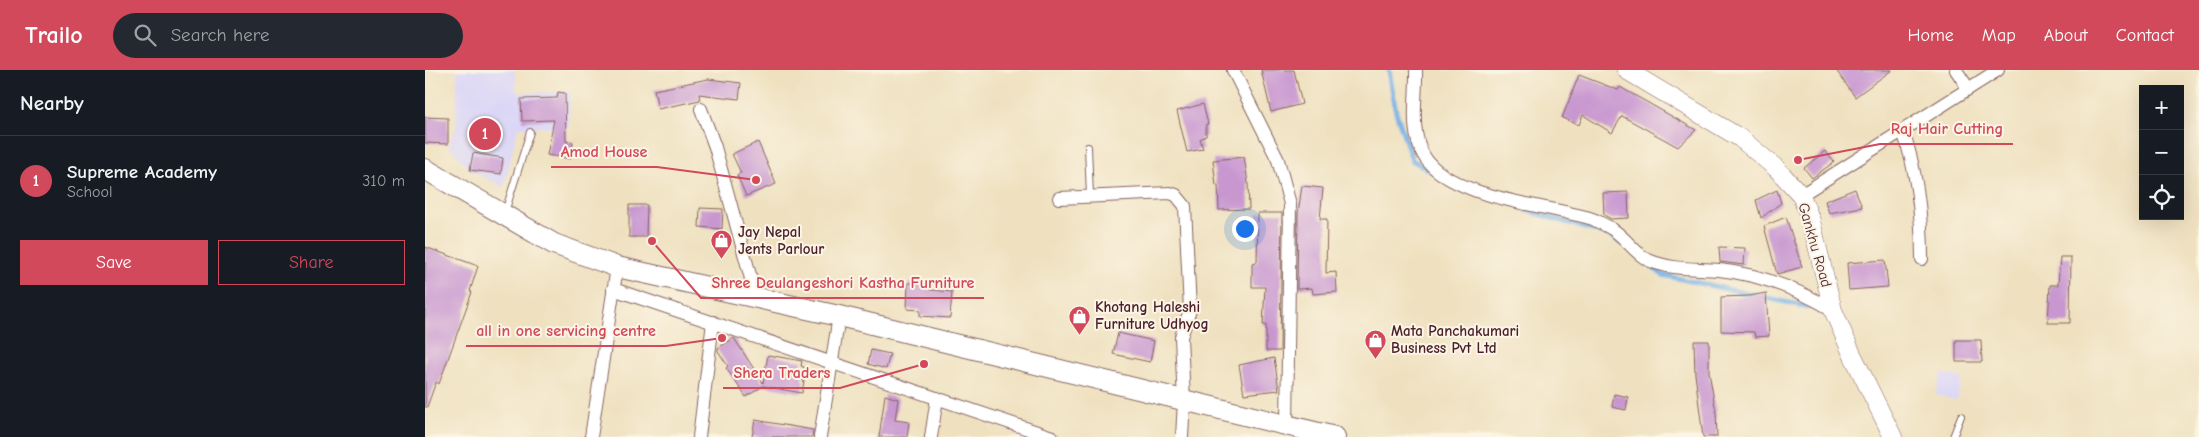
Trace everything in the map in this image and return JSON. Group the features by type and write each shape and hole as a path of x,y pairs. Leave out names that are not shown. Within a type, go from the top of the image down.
{"main road":[{"name":"Gankhu Road","path":"1626,70 1740,138 1776,168 1801,195 1811,221 1833,310 1852,354 1893,437"},
{"path":"425,169 554,244 617,267 839,316 1335,437"}],"street":[{"path":"1233,70 1278,160 1290,204 1287,426"},
{"path":"1416,70 1415,124 1417,141 1424,156 1433,167 1447,177 1487,193 1593,219 1612,229 1636,252 1653,262 1674,269 1721,270 1762,279 1807,294 1833,310"},
{"path":"1957,70 1968,88"},
{"path":"1801,195 1998,70"},
{"path":"701,109 715,147 756,297"},
{"path":"1903,131 1912,156 1922,224 1922,259"},
{"path":"1059,198 1170,193 1176,195 1185,206 1190,310 1181,337 1184,401 1182,437"},
{"path":"591,437 617,267"},
{"path":"613,288 937,398 1035,434 1052,437"},
{"path":"821,437 839,316"},
{"path":"699,437 713,322"},
{"path":"931,437 937,398"}],"lane":[{"path":"504,216 530,132"},
{"path":"1088,147 1090,196"},
{"path":"1953,437 1961,416"}],"shaded area":[{"path":"457,70 515,70 517,93 570,92 569,127 518,127 504,187 470,170 449,146 456,127"},
{"path":"1941,373 1962,378 1957,400 1936,395"}],"building":[{"path":"1261,70 1294,70 1302,104 1271,112"},
{"path":"1836,70 1892,70 1855,97"},
{"path":"1579,75 1618,90 1620,87 1696,130 1678,147 1622,116 1612,133 1583,115 1579,125 1562,118"},
{"path":"708,79 741,83 739,99 699,94 700,100 658,109 654,90"},
{"path":"558,92 565,93 566,141 573,142 571,159 547,155 554,120 522,121 521,99 557,98"},
{"path":"1203,104 1208,124 1206,124 1206,136 1200,139 1203,149 1187,152 1177,111"},
{"path":"425,117 448,118 448,144 425,143"},
{"path":"758,142 776,184 746,196 737,175 741,173 732,154"},
{"path":"1825,151 1834,162 1812,178 1804,168"},
{"path":"473,153 503,158 501,174 470,170"},
{"path":"1244,157 1249,209 1219,210 1218,185 1216,186 1213,160"},
{"path":"1302,186 1323,188 1320,219 1327,219 1326,273 1336,272 1337,292 1313,294 1312,288 1297,289 1298,213"},
{"path":"1855,189 1862,207 1829,213 1825,201"},
{"path":"1777,190 1781,203 1761,218 1756,200"},
{"path":"1628,192 1629,218 1611,219 1604,215 1603,193"},
{"path":"629,205 647,205 646,237 629,237"},
{"path":"700,208 723,209 722,229 699,227"},
{"path":"1258,213 1282,213 1280,351 1266,351 1266,325 1263,325 1265,287 1252,287 1252,263 1257,262"},
{"path":"1786,217 1802,267 1777,274 1764,226"},
{"path":"425,247 478,266 470,291 472,292 439,384 436,382 427,407 425,407"},
{"path":"1719,247 1745,248 1744,265 1720,262"},
{"path":"2060,257 2071,257 2070,323 2048,323 2050,285 2058,285"},
{"path":"1885,260 1888,287 1849,290 1847,263"},
{"path":"908,283 930,284 930,290 952,292 950,318 920,316 920,310 907,309"},
{"path":"1766,293 1769,336 1755,337 1754,332 1721,331 1721,297"},
{"path":"1118,333 1154,341 1150,362 1113,354"},
{"path":"734,338 763,383 768,355 802,361 801,366 804,367 802,380 804,381 802,393 763,386 746,397 726,368 728,366 718,351 718,348"},
{"path":"1956,340 1981,340 1982,362 1956,362"},
{"path":"1694,341 1709,341 1709,372 1716,412 1717,437 1703,437 1695,374"},
{"path":"871,350 890,354 886,369 868,364"},
{"path":"1274,358 1279,390 1244,394 1239,365"},
{"path":"1614,394 1628,397 1626,410 1612,407"},
{"path":"885,395 898,399 895,420 909,422 907,437 879,437"},
{"path":"755,420 813,430 812,437 752,437"}],"waterway":[{"path":"1389,70 1396,112 1412,160 1431,171"},
{"path":"1526,210 1609,235 1621,243"},
{"path":"1652,267 1663,275 1826,311"}],"place":[{"name":"Supreme Academy","path":"485,134"},
{"name":"Raj Hair Cutting","path":"1798,160"},
{"name":"Amod House","path":"756,180"},
{"name":"Shree Deulangeshori Kastha Furniture","path":"652,241"},
{"name":"Jay Nepal Jents Parlour","path":"722,260"},
{"name":"Khotang Haleshi Furniture Udhyog","path":"1079,335"},
{"name":"all in one servicing centre","path":"722,338"},
{"name":"Mata Panchakumari Business Pvt Ltd","path":"1375,359"},
{"name":"Shera Traders","path":"924,364"}]}
